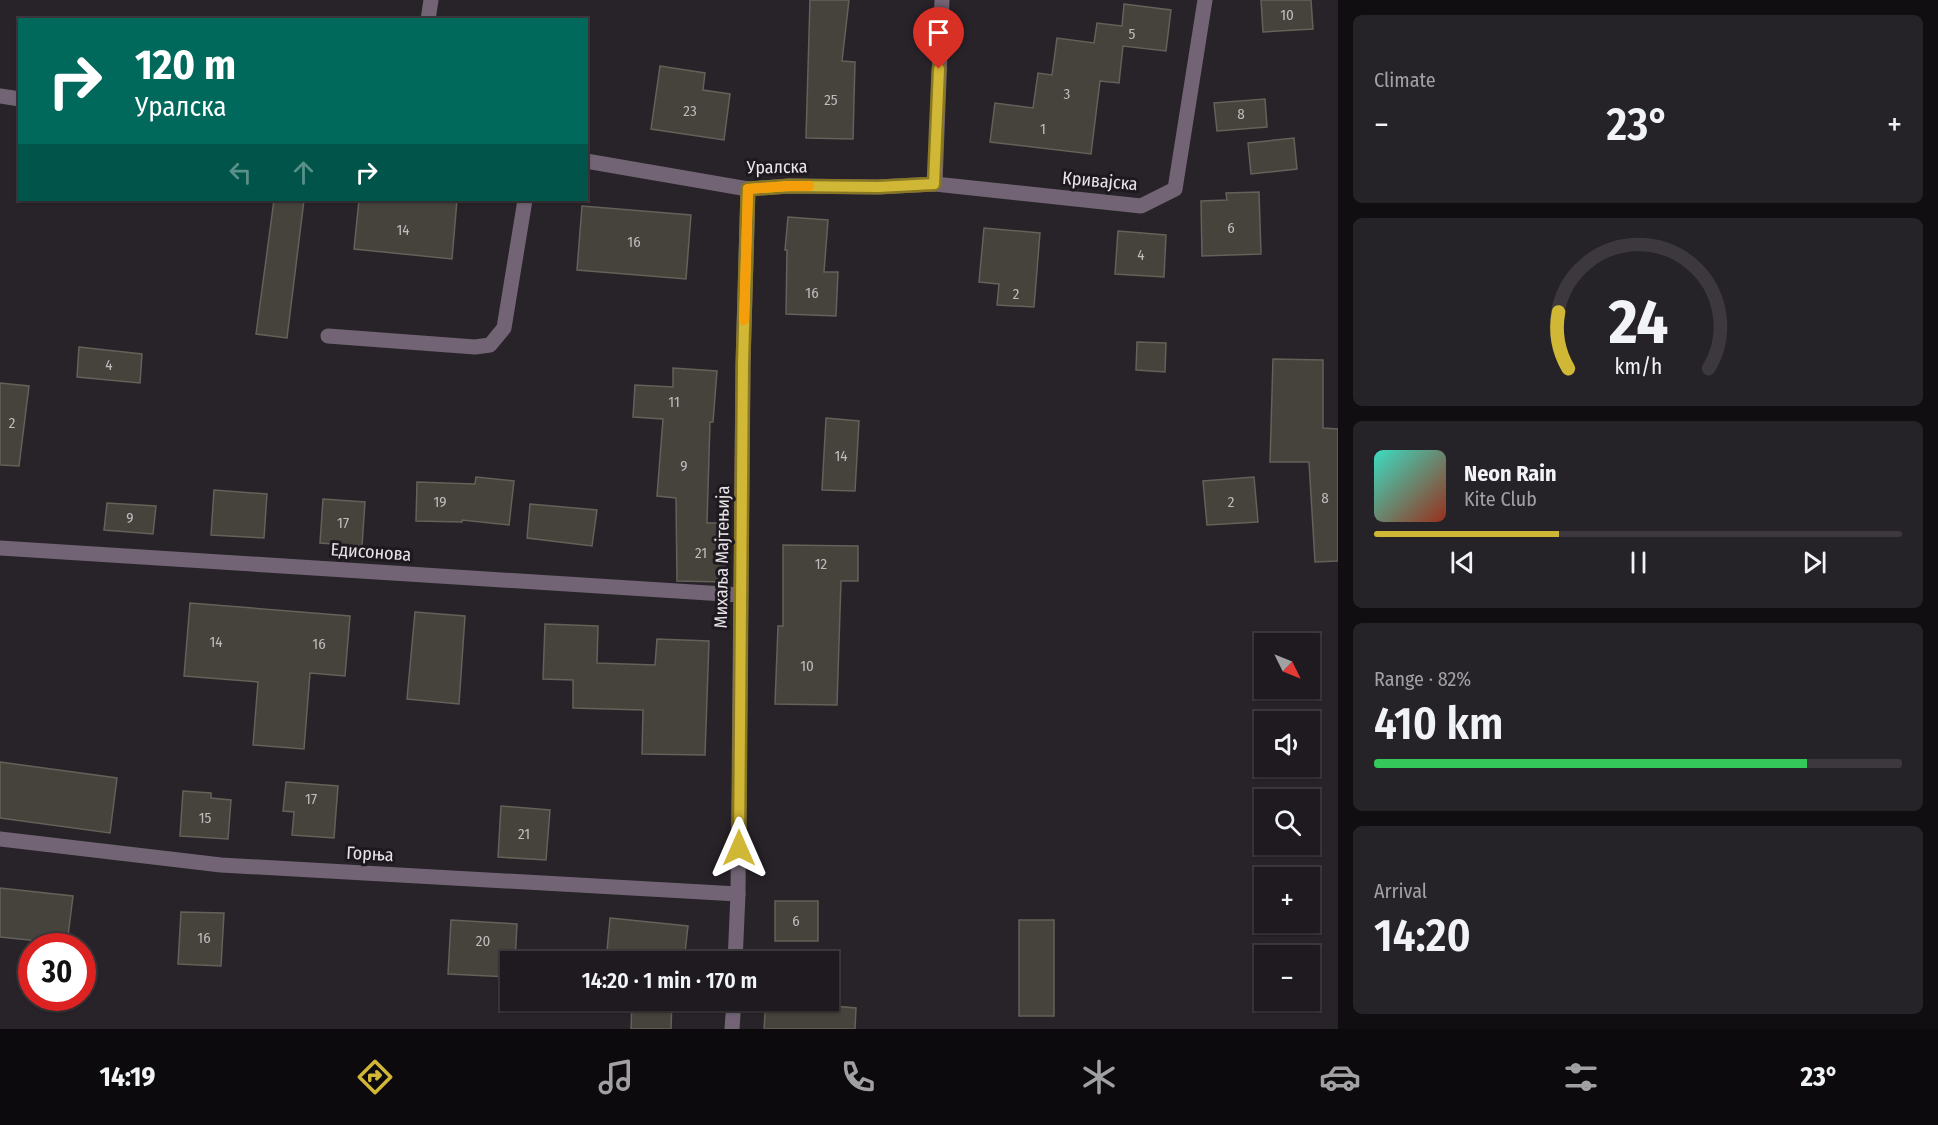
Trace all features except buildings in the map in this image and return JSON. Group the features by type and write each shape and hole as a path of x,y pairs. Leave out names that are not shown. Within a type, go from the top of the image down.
{"street":[{"path":"428,18 431,0"},
{"path":"934,184 942,0"},
{"name":"Кривајска","path":"934,184 1141,206 1175,189 1205,0"},
{"path":"0,96 18,99"},
{"name":"Уралска","path":"588,161 748,189 789,186 878,187 934,184"},
{"name":"Михаља Мајтењија","path":"735,951 743,510 743,364 748,189"},
{"path":"328,336 475,347 490,345 504,328 525,201"},
{"name":"Едисонова","path":"0,548 740,595"},
{"name":"Горња","path":"0,839 220,866 738,894"},
{"path":"732,1029 733,1011"}],"slow traffic":[{"path":"744,320 748,189 809,186"}],"route":[{"path":"739,848 743,364 748,189 789,186 878,187 934,184 939,69"}]}
